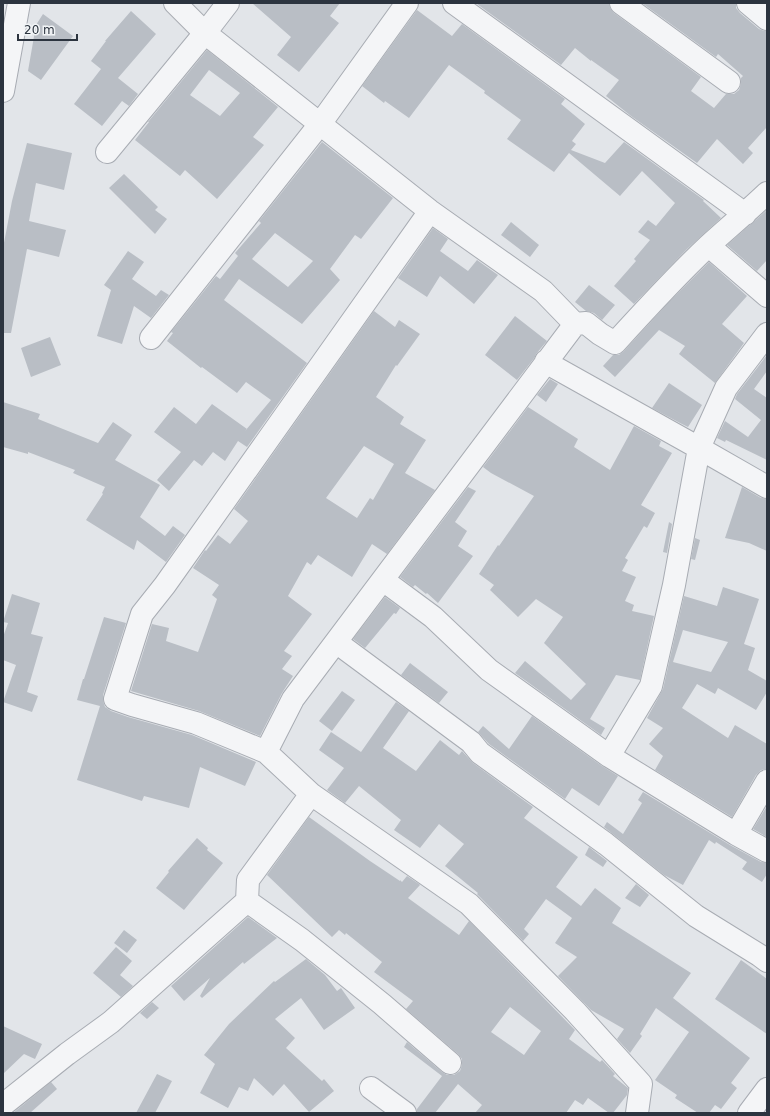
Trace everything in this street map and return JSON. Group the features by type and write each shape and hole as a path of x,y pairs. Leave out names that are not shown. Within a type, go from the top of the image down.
{"street":[{"path":"3,91 19,3"},
{"path":"175,3 205,33 430,211 542,291 575,324"},
{"path":"107,152 228,3"},
{"path":"152,338 320,124 407,3"},
{"path":"454,3 745,214"},
{"path":"621,3 729,82"},
{"path":"748,3 767,19"},
{"path":"266,752 293,700 575,324 586,322 600,334 615,343 674,280 767,193"},
{"path":"430,211 165,585 142,614 115,699 196,723 266,752 311,794 469,904 575,1011 641,1084 637,1113"},
{"path":"709,246 767,296"},
{"path":"609,756 651,686 674,585 700,448 726,388 767,334"},
{"path":"546,361 767,487"},
{"path":"383,580 433,617 489,670 609,756 736,834 767,851"},
{"path":"336,642 471,742 486,758 606,844 696,916 767,961"},
{"path":"736,834 767,781"},
{"path":"3,1105 110,1022 246,901 248,880 311,794"},
{"path":"246,901 302,940 382,1004 450,1063"},
{"path":"371,1088 405,1113"},
{"path":"749,1113 767,1088"}],"building":[{"path":"252,3 340,3 330,16 339,23 299,72 277,55 291,37"},
{"path":"477,3 609,3 610,8 614,13 701,77 691,91 714,108 726,94 734,94 739,90 741,78 743,76 718,54 716,57 642,3 736,3 736,8 740,13 759,29 767,31 767,127 748,148 753,153 743,164 717,139 697,163 631,116 606,96 619,80 575,48 561,65"},
{"path":"417,10 452,36 462,24 565,99 561,104 585,124 572,141 576,144 571,150 605,163 624,142 704,200 703,201 721,218 687,249 634,304 614,286 636,261 634,259 650,240 638,232 648,220 656,226 675,203 642,171 620,196 569,153 554,172 507,139 521,120 449,65 409,118 385,101 384,103 362,86"},
{"path":"131,11 156,34 118,78 138,94 129,106 122,101 102,126 74,104 101,69 91,61 105,41"},
{"path":"43,14 73,36 41,80 28,71 36,25"},
{"path":"207,50 278,107 253,137 264,145 217,199 185,170 180,176 135,140","holes":["209,70 240,93 220,116 190,95"]},
{"path":"322,142 393,198 361,239 355,235 330,269 340,280 302,324 239,279 224,300 307,363 247,447 238,441 225,461 213,452 202,466 194,460 169,491 157,480 181,452 154,432 174,407 196,424 212,404 247,429 271,400 246,382 237,393 202,367 201,368 167,341 173,333 171,332 216,276 220,279 238,256 235,253 261,223 259,221","holes":["275,233 313,261 288,287 252,259"]},
{"path":"27,143 72,153 64,190 36,183 29,221 66,230 59,257 27,249 11,333 3,333 3,248 12,201"},
{"path":"124,174 158,207 155,210 167,219 155,234 109,188"},
{"path":"767,210 767,260 757,271 727,245"},
{"path":"511,222 539,245 530,257 501,235"},
{"path":"433,228 448,239 440,251 468,271 477,260 498,275 474,304 440,276 427,297 398,278"},
{"path":"128,251 144,262 132,279 156,296 161,290 169,295 151,318 134,306 122,344 97,336 111,290 104,285"},
{"path":"709,262 747,296 722,324 744,343 715,383 679,354 685,346 659,330 615,377 603,366 613,355 619,355 624,351 669,302"},
{"path":"589,285 615,305 602,320 594,313 586,311 575,302"},
{"path":"374,311 395,327 399,320 420,334 397,366 396,365 376,397 404,417 400,424 426,440 405,473 435,490 387,554 372,544 352,577 318,555 311,565 307,562 288,596 312,614 284,651 292,656 282,669 293,676 282,693 260,736 199,711 131,691 152,624 169,628 166,641 198,652 217,599 212,595 219,585 193,568 205,550 206,551 218,535 230,544 248,521 234,509","holes":["364,446 394,464 373,500 370,498 357,518 326,498"]},
{"path":"515,316 547,341 517,380 485,355"},
{"path":"50,337 61,365 31,377 21,348"},
{"path":"767,355 767,371 754,389 767,398 767,460 726,440 725,442 717,438 725,421 748,437 761,420 735,399 737,394"},
{"path":"550,379 558,384 546,402 537,395"},
{"path":"669,383 702,405 688,427 652,408"},
{"path":"3,402 40,414 38,419 98,443 113,422 132,435 115,460 160,485 140,517 165,536 173,526 185,535 166,562 137,540 134,550 86,520 103,494 102,493 105,487 73,473 75,470 28,452 28,454 3,447"},
{"path":"528,407 578,439 574,447 610,470 634,426 661,441 659,446 672,453 641,505 655,513 647,528 644,526 625,558 628,560 622,571 636,577 625,601 634,605 632,611 654,616 640,680 616,675 590,719 605,728 601,735 515,673 525,661 571,700 586,684 544,643 563,617 536,599 518,617 490,590 494,585 479,574 534,496 491,473 483,467"},
{"path":"468,487 476,491 455,522 467,531 458,546 473,556 438,603 427,593 426,594 415,585 413,587 400,577"},
{"path":"742,487 761,498 767,499 767,551 749,543 725,538"},
{"path":"669,522 672,524 667,553 663,552"},
{"path":"695,538 700,540 695,560 691,559"},
{"path":"723,587 759,599 744,644 755,648 748,670 767,681 767,692 756,710 718,688 715,694 697,684 682,708 728,738 735,725 767,744 767,769 761,770 756,775 732,817 655,770 663,756 649,744 663,728 647,718 663,689 684,596 717,606","holes":["683,630 728,642 711,672 673,662"]},
{"path":"12,594 40,603 31,634 43,637 27,692 38,696 32,712 3,702 16,665 3,660 3,637 8,623 3,622"},
{"path":"385,597 400,608 396,614 394,613 365,648 353,639"},
{"path":"104,617 126,623 103,695 105,707 111,711 128,717 192,735 256,762 245,786 200,767 189,808 144,796 142,801 77,780 100,706 77,700"},
{"path":"410,663 448,692 439,703 401,675"},
{"path":"342,691 355,700 332,731 319,721"},
{"path":"396,702 409,711 383,748 416,771 440,740 459,755 462,751 473,763 533,807 524,818 578,857 556,887 581,906 595,888 621,908 612,923 691,973 673,998 750,1058 731,1083 737,1088 721,1109 715,1105 709,1113 698,1113 675,1098 677,1095 655,1080 689,1032 656,1008 640,1034 642,1036 630,1053 617,1039 624,1029 591,1010 558,976 577,957 555,943 572,918 546,899 524,929 529,934 523,941 477,894 478,893 445,866 464,844 439,824 420,848 394,830 401,820 359,786 345,803 327,790 344,768 319,750 331,732 361,752"},
{"path":"532,716 618,776 599,806 572,788 565,799 489,744 478,732 483,726 509,749"},
{"path":"643,792 730,845 761,862 767,863 767,874 762,882 742,869 747,862 716,842 715,844 709,840 683,885 664,875 604,827 607,822 623,834 642,803 638,800"},
{"path":"767,806 767,837 753,829"},
{"path":"309,817 400,881 402,882 407,876 420,885 408,898 459,935 469,921 575,1030 569,1039 600,1062 602,1060 615,1074 613,1076 628,1088 627,1095 613,1113 609,1113 588,1098 583,1105 575,1100 566,1113 475,1113 482,1105 458,1084 435,1113 417,1113 417,1109 442,1076 404,1047 407,1042 447,1075 454,1075 460,1071 462,1059 406,1009 413,1001 374,972 382,962 346,933 345,935 339,930 332,937 267,875","holes":["510,1007 541,1031 524,1055 491,1032"]},
{"path":"197,838 208,848 207,850 223,863 184,910 156,888 169,872 168,871"},
{"path":"589,847 607,861 603,867 585,855"},
{"path":"636,884 649,895 640,907 625,898"},
{"path":"248,917 277,938 244,964 243,962 202,998 200,996 210,978 184,1001 171,986"},
{"path":"124,930 137,940 127,953 114,943"},
{"path":"116,947 132,961 120,975 133,986 121,997 93,973"},
{"path":"306,959 325,975 337,991 341,988 355,1008 324,1030 301,998 275,1019 295,1038 286,1048 322,1081 324,1079 334,1091 309,1112 284,1084 273,1096 254,1078 248,1091 239,1087 228,1108 200,1093 215,1064 204,1055 229,1024 274,981 275,982"},
{"path":"741,960 767,979 767,1034 715,999"},
{"path":"152,1002 159,1008 147,1019 140,1013"},
{"path":"3,1026 42,1044 35,1059 24,1054 3,1074"},
{"path":"157,1074 172,1081 155,1113 136,1113"},
{"path":"51,1082 57,1089 30,1113 13,1113"}]}
